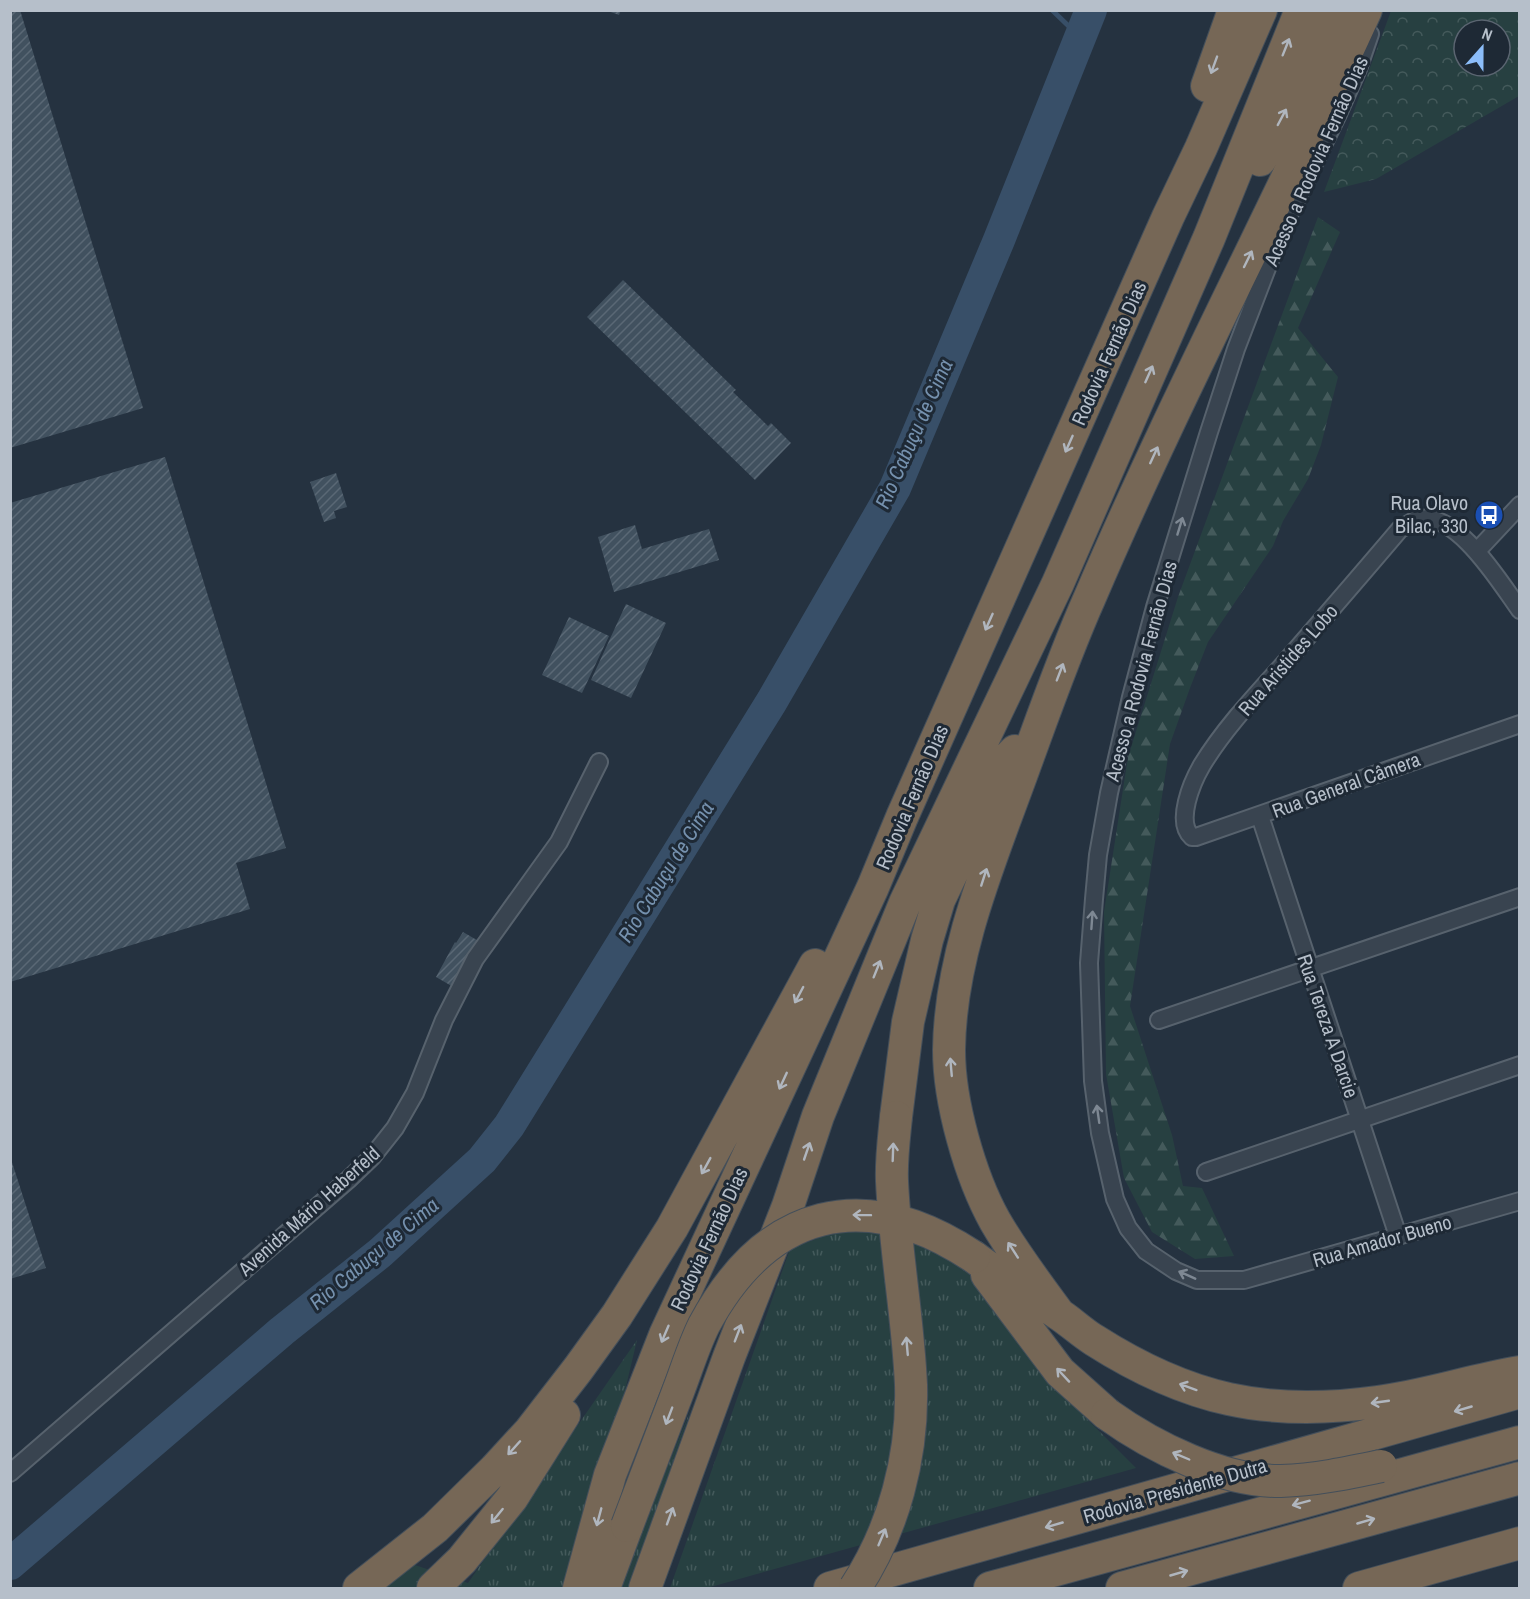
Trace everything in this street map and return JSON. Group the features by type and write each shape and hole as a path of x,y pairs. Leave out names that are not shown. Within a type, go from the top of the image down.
{"highway":[{"path":"1168,217 1184,148 1234,10"},
{"name":"Rodovia Fernão Dias","path":"579,1588 610,1475 664,1335 873,887 902,817 1261,10"},
{"name":"Rodovia Fernão Dias","path":"649,1583 725,1368 788,1206 818,1116 886,948 905,903 1058,583 1209,238 1301,10"},
{"path":"1209,238 1228,222 1299,85 1332,10"},
{"path":"1059,1314 1009,1245 993,1217 975,1176 958,1122 949,1050 955,988 963,946 986,872 1039,727 1098,577 1164,433 1327,97 1366,10"},
{"path":"855,1588 876,1551 887,1525 903,1471 908,1442 911,1385 892,1179 896,1117 908,1022 939,900 1006,760 1039,727"},
{"path":"359,1588 435,1528 495,1469 530,1431 617,1315 672,1228 859,884 902,817"},
{"path":"604,1588 704,1326 747,1265 780,1238 812,1222 828,1217 874,1215 910,1223 951,1242 1093,1339 1131,1361 1168,1380 1203,1393 1240,1402 1273,1407 1347,1406 1414,1396 1520,1372"},
{"path":"433,1588 462,1560 512,1498 655,1276 672,1228"},
{"path":"974,1257 1046,1356 1074,1387 1142,1438 1179,1456 1218,1470 1279,1481 1327,1477 1381,1466 1520,1425"},
{"name":"Rodovia Presidente Dutra","path":"830,1588 1520,1392"},
{"path":"990,1588 1520,1442"},
{"path":"1122,1588 1520,1478"},
{"path":"1359,1588 1520,1543"},
{"path":"1431,1588 1520,1549"}],"street":[{"name":"Acesso a Rodovia Fernão Dias","path":"1245,1280 1197,1280 1176,1270 1146,1251 1128,1228 1115,1199 1100,1133 1093,1081 1089,963 1096,877 1109,793 1131,697 1155,607 1212,422 1236,349 1282,229 1358,69 1377,10"},
{"path":"1520,505 1477,551 1520,610"},
{"name":"Rua Aristides Lobo","path":"1184,819 1191,789 1201,766 1218,742 1400,530 1418,519 1436,520 1454,529 1477,551"},
{"name":"Rua General Câmera","path":"1184,819 1185,829 1189,835 1196,837 1520,724"},
{"name":"Avenida Mário Haberfeld","path":"10,1473 372,1157 395,1128 414,1093 444,1020 475,959 559,842 599,762"},
{"name":"Rua Tereza A Darcie","path":"1260,816 1398,1236"},
{"path":"1159,1020 1520,897"},
{"path":"1206,1172 1520,1065"},
{"name":"Rua Amador Bueno","path":"1245,1280 1520,1201"}],"green space":[{"path":"1391,11 1519,11 1519,96 1376,179 1324,192"},
{"path":"1318,217 1340,232 1298,328 1338,377 1321,445 1308,479 1283,521 1273,546 1208,642 1170,744 1130,1006 1172,1135 1183,1186 1202,1188 1234,1256 1195,1259 1152,1232 1124,1178 1106,1074 1104,912 1128,757 1178,597"},
{"path":"850,1226 929,1243 974,1276 1052,1384 1136,1468 707,1588 670,1588 790,1249"},
{"path":"637,1340 622,1403 566,1588 384,1588 415,1565 468,1583"},
{"path":"693,1404 629,1588 618,1588"}],"building":[{"path":"10,10 20,10 143,408 10,448"},
{"path":"605,10 621,10 619,15"},
{"path":"623,280 736,390 733,392 768,426 771,423 791,443 755,480 587,317"},
{"path":"165,457 286,848 236,863 250,909 10,982 10,503"},
{"path":"336,473 347,507 334,511 336,518 324,522 310,482"},
{"path":"635,525 642,549 709,529 719,560 614,592 598,537"},
{"path":"626,604 666,623 631,698 591,680"},
{"path":"569,617 609,636 582,693 542,675"},
{"path":"463,932 482,943 455,988 436,977"},
{"path":"10,1156 46,1268 10,1279"}],"waterway":[{"path":"1052,10 1081,38"},
{"name":"Rio Cabuçu de Cima","path":"10,1564 282,1331 380,1253 482,1160 509,1126 772,701 895,488 999,240 1091,10"}],"place":[{"name":"Rua Olavo Bilac, 330","path":"1489,515"}]}
